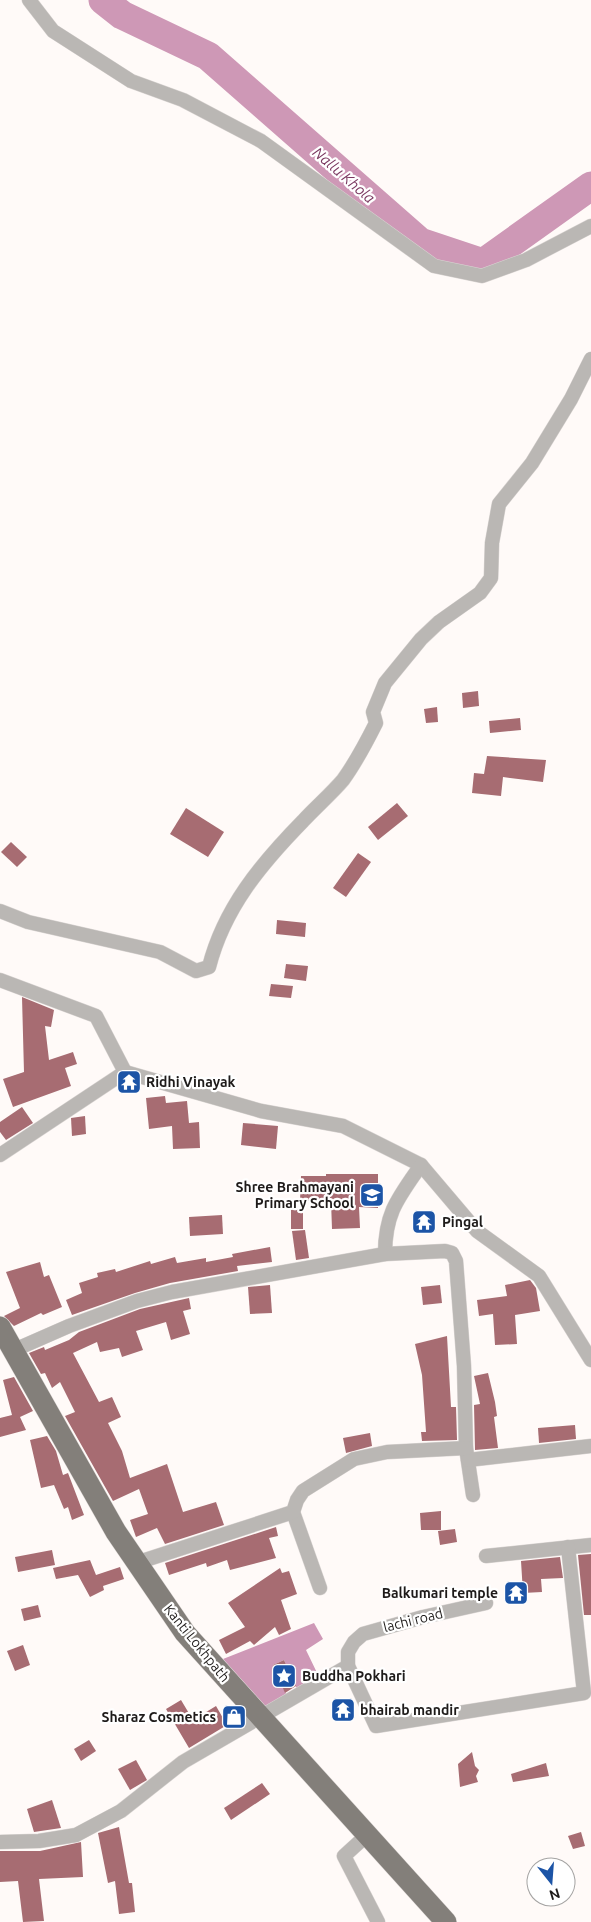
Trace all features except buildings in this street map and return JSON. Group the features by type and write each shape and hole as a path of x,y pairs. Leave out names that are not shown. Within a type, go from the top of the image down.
{"main road":[{"name":"Kanti Lokhpath","path":"0,1327 112,1526 136,1564 185,1633 446,1922"}],"street":[{"path":"29,0 53,31 131,81 183,100 261,141 434,266 482,276 526,260 591,226"},
{"path":"0,911 28,922 160,952 196,971 209,967 215,944 231,908 266,859 342,780 361,752 376,724 373,712 385,683 421,639 439,622 480,593 492,578 492,543 500,504 532,463 571,399 591,359"},
{"path":"0,980 96,1016 125,1072 261,1112 343,1126 421,1165 477,1231 539,1276 591,1360"},
{"path":"0,1154 125,1072"},
{"path":"385,1254 386,1225 390,1215 421,1165"},
{"path":"12,1351 69,1326 154,1297 385,1254 445,1251 454,1256 464,1366 467,1454 473,1495"},
{"path":"320,1588 293,1512 297,1500 303,1491 354,1459 387,1452 467,1454 591,1446"},
{"path":"136,1564 293,1512"},
{"path":"486,1556 591,1545"},
{"path":"0,1842 39,1841 76,1835 121,1812 183,1762 348,1666 376,1726 584,1693 568,1548"},
{"name":"lachi road","path":"348,1666 348,1652 354,1642 363,1634 423,1617 486,1603"},
{"path":"577,1631 591,1630"},
{"path":"367,1835 344,1856 378,1922"}],"shaded area":[{"name":"Buddha Pokhari","path":"314,1623 323,1639 306,1650 320,1679 267,1708 223,1659","holes":["284,1660 297,1689 286,1694 273,1665"]}],"waterway":[{"name":"Nallu Khola","path":"103,0 122,15 208,56 420,242 483,263 591,186"}],"place":[{"name":"Ridhi Vinayak","path":"129,1082"},
{"name":"Shree Brahmayani Primary School","path":"372,1195"},
{"name":"Pingal","path":"424,1222"},
{"name":"Balkumari temple","path":"516,1593"},
{"name":"Buddha Pokhari","path":"284,1676"},
{"name":"bhairab mandir","path":"343,1710"},
{"name":"Sharaz Cosmetics","path":"234,1717"}]}
